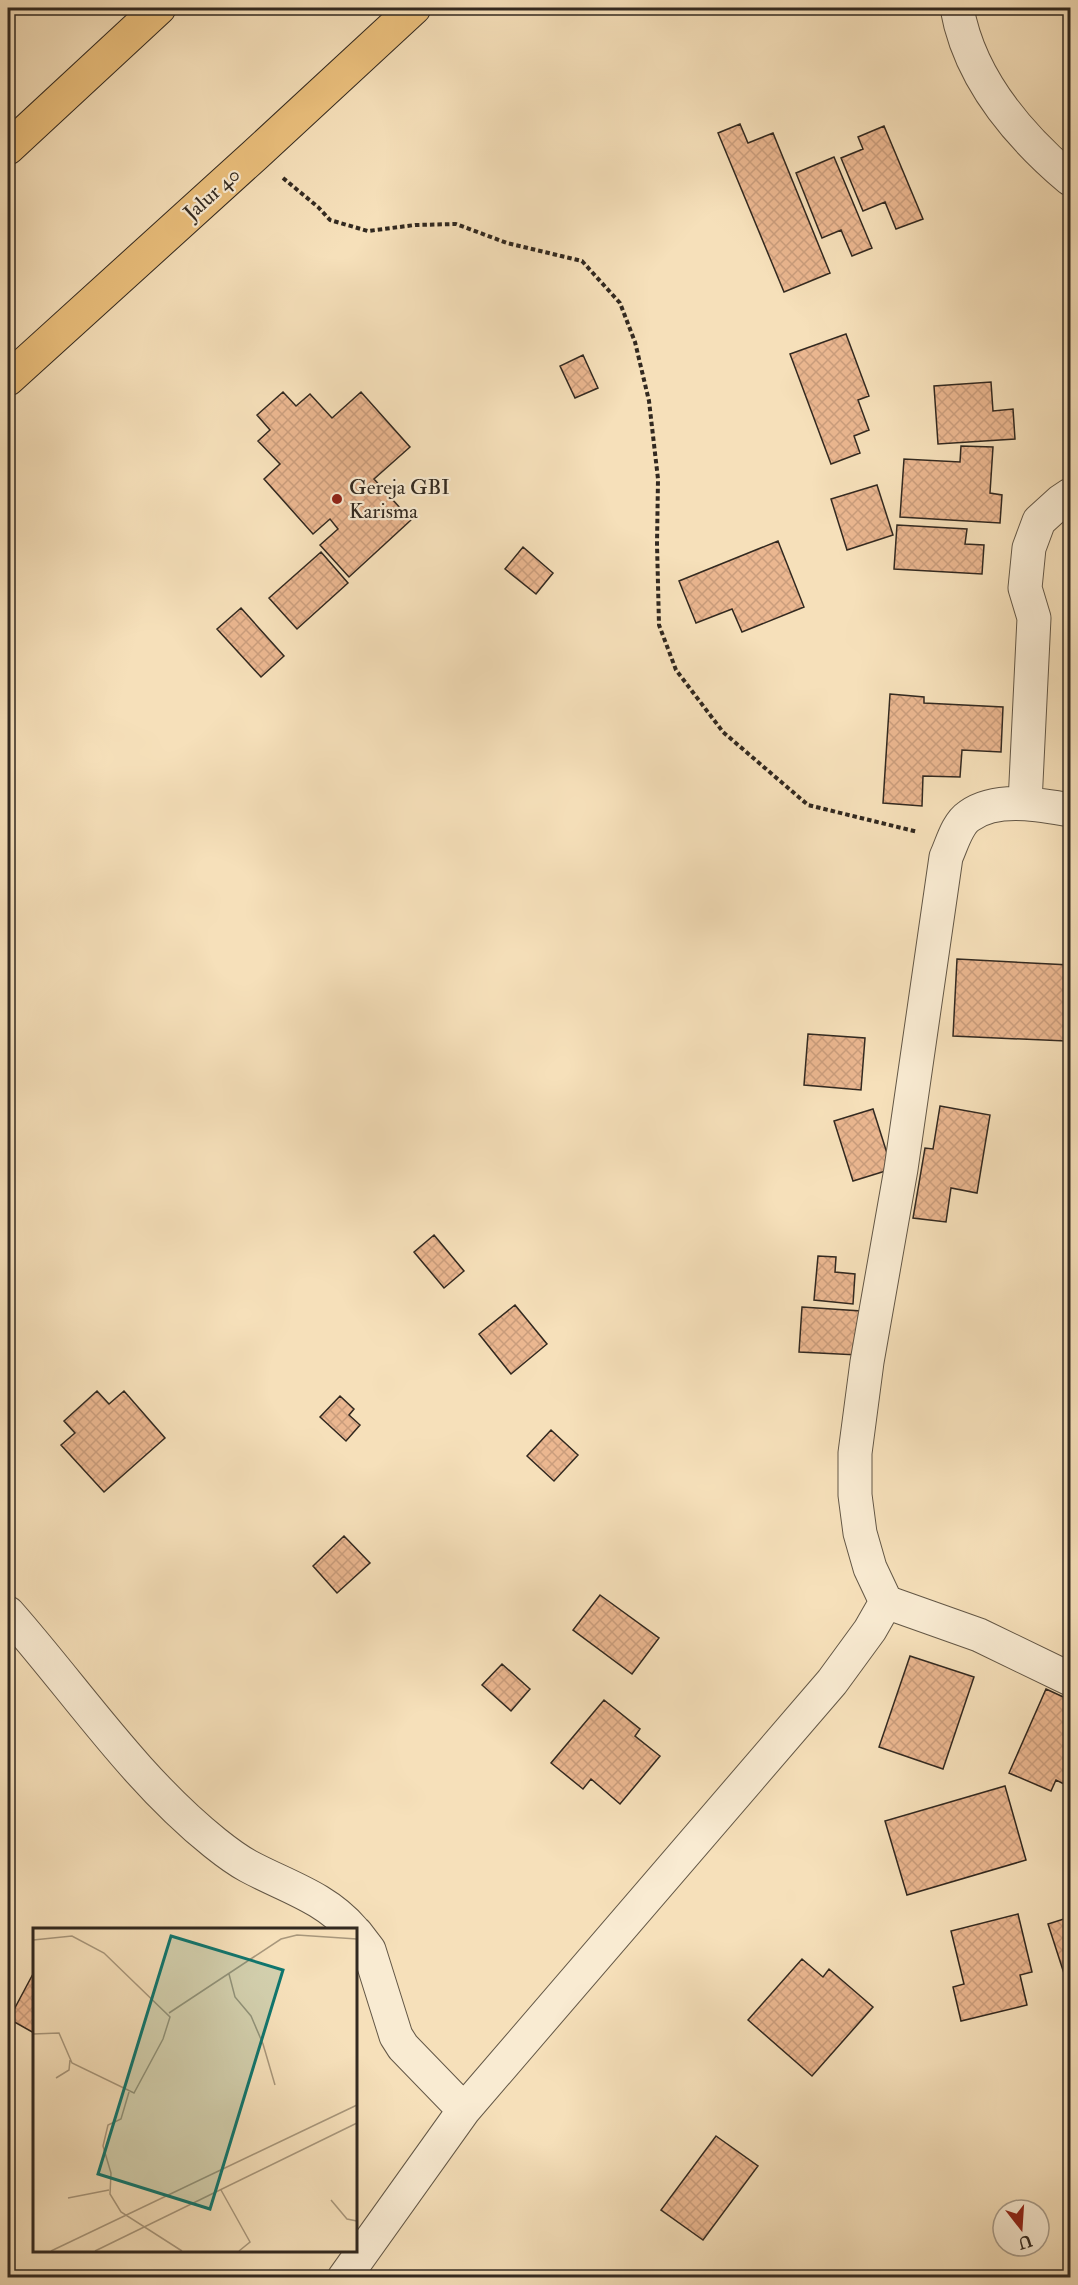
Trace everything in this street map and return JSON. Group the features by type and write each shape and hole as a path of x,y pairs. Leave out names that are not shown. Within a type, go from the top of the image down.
{"highway":[{"path":"8,148 159,8"},
{"name":"Jalur 40","path":"8,379 414,8"}],"street":[{"path":"957,8 960,28 969,51 998,102 1044,157 1071,180"},
{"path":"1025,803 1034,618 1025,588 1029,548 1039,521 1060,501 1071,495"},
{"path":"1071,810 1025,803 981,810 968,816 946,857 901,1168 867,1362 855,1453 855,1495 860,1533 870,1568 886,1602 979,1635 1071,1679"},
{"path":"344,2277 464,2110 832,1682 870,1630 886,1602"},
{"path":"8,1613 52,1663 109,1736 162,1794 214,1842 246,1866 311,1895 352,1928"},
{"path":"357,1934 369,1950 400,2041 464,2110"}],"path":[{"path":"255,155 318,207 330,220 368,231 415,225 456,224 507,243 582,261 620,303 635,342 650,401 658,480 659,625 676,670 723,732 808,805 953,841"}],"building":[{"path":"740,124 748,143 773,133 830,273 784,292 718,133"},
{"path":"884,126 923,219 896,229 885,202 863,211 841,158 863,149 858,137"},
{"path":"834,157 872,248 852,256 841,230 822,238 796,173"},
{"path":"846,334 869,396 858,400 869,430 854,436 860,453 831,464 790,354"},
{"path":"583,355 598,388 575,398 560,366"},
{"path":"991,382 993,411 1013,409 1015,439 938,444 934,386"},
{"name":"Gereja GBI Karisma","path":"283,392 296,406 310,394 332,418 361,392 410,447 374,479 411,520 349,577 320,545 338,529 330,519 313,534 264,479 280,464 258,441 270,430 257,415"},
{"path":"961,446 993,447 990,493 1002,495 1000,523 900,517 904,459 960,462"},
{"path":"877,485 893,535 847,550 831,499"},
{"path":"897,525 967,529 965,544 984,545 982,574 894,569"},
{"path":"778,541 804,607 742,632 732,609 696,623 679,581"},
{"path":"523,547 553,573 536,594 505,569"},
{"path":"321,552 348,583 297,629 269,598"},
{"path":"241,608 284,656 261,677 217,629"},
{"path":"890,694 924,697 924,703 1003,707 1001,752 962,750 960,777 923,776 922,806 883,803"},
{"path":"957,959 1070,965 1066,1041 953,1036"},
{"path":"808,1034 865,1038 861,1090 804,1085"},
{"path":"940,1106 990,1115 977,1193 951,1188 946,1222 913,1218 925,1148 933,1149"},
{"path":"873,1109 892,1169 853,1181 834,1121"},
{"path":"434,1235 464,1271 444,1288 414,1252"},
{"path":"818,1256 836,1257 835,1272 855,1274 853,1304 814,1300"},
{"path":"515,1305 547,1344 511,1374 479,1334"},
{"path":"802,1307 861,1311 858,1355 799,1352"},
{"path":"97,1391 109,1404 124,1391 165,1438 104,1492 61,1445 75,1433 64,1421"},
{"path":"340,1396 354,1409 349,1415 360,1425 346,1441 320,1417"},
{"path":"551,1430 578,1455 554,1481 527,1456"},
{"path":"344,1536 370,1563 337,1593 313,1566"},
{"path":"600,1595 659,1638 632,1674 573,1630"},
{"path":"910,1656 974,1677 943,1769 879,1747"},
{"path":"502,1664 530,1689 511,1711 482,1685"},
{"path":"1046,1689 1070,1700 1070,1787 1056,1780 1051,1791 1009,1773"},
{"path":"604,1700 640,1729 635,1736 660,1756 620,1804 591,1779 583,1789 551,1763"},
{"path":"1005,1786 1026,1860 907,1895 885,1821"},
{"path":"1018,1914 1032,1972 1020,1975 1027,2005 961,2021 953,1987 964,1984 951,1931"},
{"path":"1070,1917 1070,1992 1048,1924"},
{"path":"802,1959 823,1977 829,1969 873,2007 812,2076 748,2020"},
{"path":"33,1974 33,2032 9,2019"},
{"path":"716,2136 758,2166 703,2240 661,2210"}],"place":[{"name":"Gereja GBI Karisma","path":"337,499"}]}
